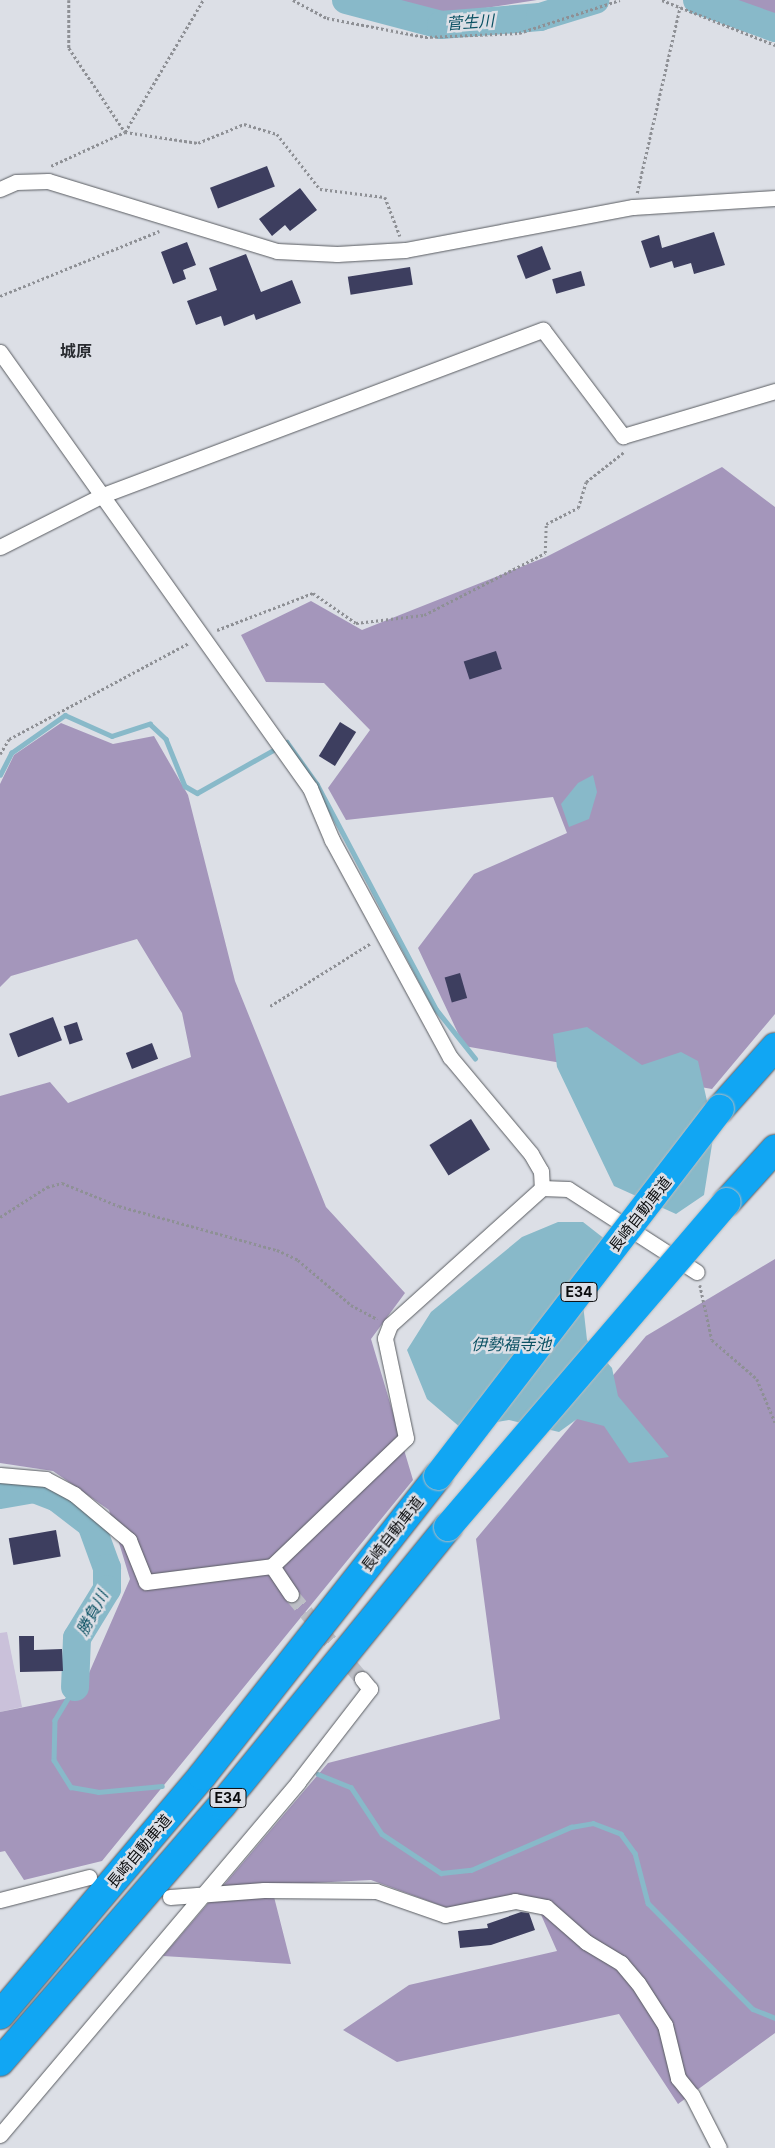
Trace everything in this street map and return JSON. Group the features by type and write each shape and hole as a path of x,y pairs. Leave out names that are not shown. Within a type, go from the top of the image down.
{"highway":[{"name":"長崎自動車道","path":"0,2015 202,1776 438,1476 720,1109 775,1047"},
{"name":"E34","path":"0,2062 222,1805 448,1527 727,1202 775,1149"}],"street":[{"path":"0,190 16,182 48,181 277,252 405,250 633,207 775,198"},
{"path":"0,547 103,495 543,330 623,436 775,392"},
{"path":"0,352 310,788 383,936 450,1057 531,1154 541,1171 542,1188"},
{"path":"0,1475 46,1479 74,1494 129,1540 146,1582 272,1566 406,1438 385,1338 390,1325 542,1188 568,1189 697,1272"},
{"path":"272,1566 291,1594"},
{"path":"0,2135 123,1994 201,1895 298,1782 370,1688 362,1679"},
{"path":"0,1900 89,1877"},
{"path":"170,1897 376,1891 445,1914 515,1901 546,1907 586,1942 620,1964 638,1982 665,2026 678,2078 692,2095 719,2148"}],"path":[{"path":"69,0 69,48 126,132"},
{"path":"126,132 203,0"},
{"path":"293,0 327,18 425,37 519,33 620,0"},
{"path":"662,0 775,45"},
{"path":"633,207 680,7"},
{"path":"16,182 126,132 198,143 244,124 277,134 320,189 385,197 405,250"},
{"path":"0,296 181,222"},
{"path":"0,754 9,739 203,635 313,593 356,623 424,615 544,553 546,524 578,508 586,482 628,448 623,436"},
{"path":"270,1006 383,936"},
{"path":"0,1217 47,1187 62,1183 119,1206 277,1250 298,1260 351,1305 390,1325"},
{"path":"697,1272 712,1340 757,1379 775,1422"}],"shaded area":[{"path":"389,0 537,0 446,14"},
{"path":"732,0 775,0 775,15"},
{"path":"722,467 775,507 775,1014 712,1089 464,1046 418,948 474,874 567,833 553,797 346,820 328,788 370,730 324,683 266,682 241,635 311,601 362,630 546,557"},
{"path":"61,723 113,744 154,736 188,795 235,981 326,1207 405,1293 371,1339 413,1480 102,1861 24,1880 5,1851 0,1852 0,1712 79,1696 130,1579 109,1510 53,1471 0,1463 0,1096 50,1082 68,1103 191,1057 182,1013 137,939 11,976 0,987 0,784 14,755"},
{"path":"775,1259 775,2033 678,2104 619,2014 397,2062 343,2030 409,1985 557,1951 535,1901 453,1910 371,1880 271,1885 291,1964 163,1956 328,1763 500,1719 476,1539 646,1336"},
{"path":"7,1632 22,1707 0,1712 0,1633"}],"water":[{"path":"593,775 597,792 589,819 569,827 561,804 578,783"},
{"path":"587,1027 642,1065 681,1052 698,1061 714,1132 704,1195 676,1214 614,1186 557,1067 553,1034"},
{"name":"伊勢福寺池","path":"558,1222 583,1222 606,1240 583,1304 587,1340 612,1368 618,1396 669,1457 629,1463 604,1426 577,1419 559,1432 509,1420 461,1428 427,1399 407,1350 431,1312 522,1237"}],"building":[{"path":"267,166 275,187 218,208 210,188"},
{"path":"300,188 317,210 290,231 285,225 272,236 259,219"},
{"path":"714,232 725,265 694,274 691,263 674,268 672,261 650,268 641,241 659,235 662,248"},
{"path":"187,242 196,265 183,270 186,279 173,284 161,252"},
{"path":"542,246 551,269 526,279 517,256"},
{"path":"246,254 261,292 292,280 301,303 256,320 254,314 224,326 221,316 196,325 187,301 217,290 209,268"},
{"path":"410,267 413,285 351,295 348,277"},
{"path":"581,271 585,285 556,294 552,279"},
{"path":"496,651 502,669 470,680 464,662"},
{"path":"340,722 356,732 335,766 319,756"},
{"path":"460,973 467,998 452,1002 445,977"},
{"path":"53,1017 62,1040 18,1057 9,1034"},
{"path":"77,1022 83,1040 70,1044 64,1026"},
{"path":"152,1043 158,1059 132,1069 126,1053"},
{"path":"471,1119 490,1150 449,1175 429,1145"},
{"path":"56,1530 61,1557 13,1565 9,1538"},
{"path":"19,1636 34,1636 34,1650 62,1649 63,1671 20,1672"},
{"path":"521,1912 529,1913 535,1930 491,1945 460,1948 458,1931 488,1928 487,1924"}],"waterway":[{"name":"菅生川","path":"346,0 441,25 540,17 595,0"},
{"name":"菅生川","path":"697,0 775,28"},
{"path":"0,775 11,753 65,715 112,736 150,724 166,739 185,786 197,793 277,748"},
{"path":"283,744 287,742 317,784 436,1009 475,1058"},
{"name":"勝負川","path":"0,1495 34,1489 57,1498 91,1524 107,1568 107,1589 77,1638 75,1687"},
{"path":"75,1687 55,1720 54,1760 71,1787 98,1792 162,1786"},
{"path":"318,1774 351,1787 382,1834 441,1873 471,1870 571,1827 593,1823 621,1834 635,1853 648,1903 753,2009 775,2018"}],"tunnel":[{"path":"291,1594 362,1679"}],"district":[{"name":"城原","path":"76,351"}]}
